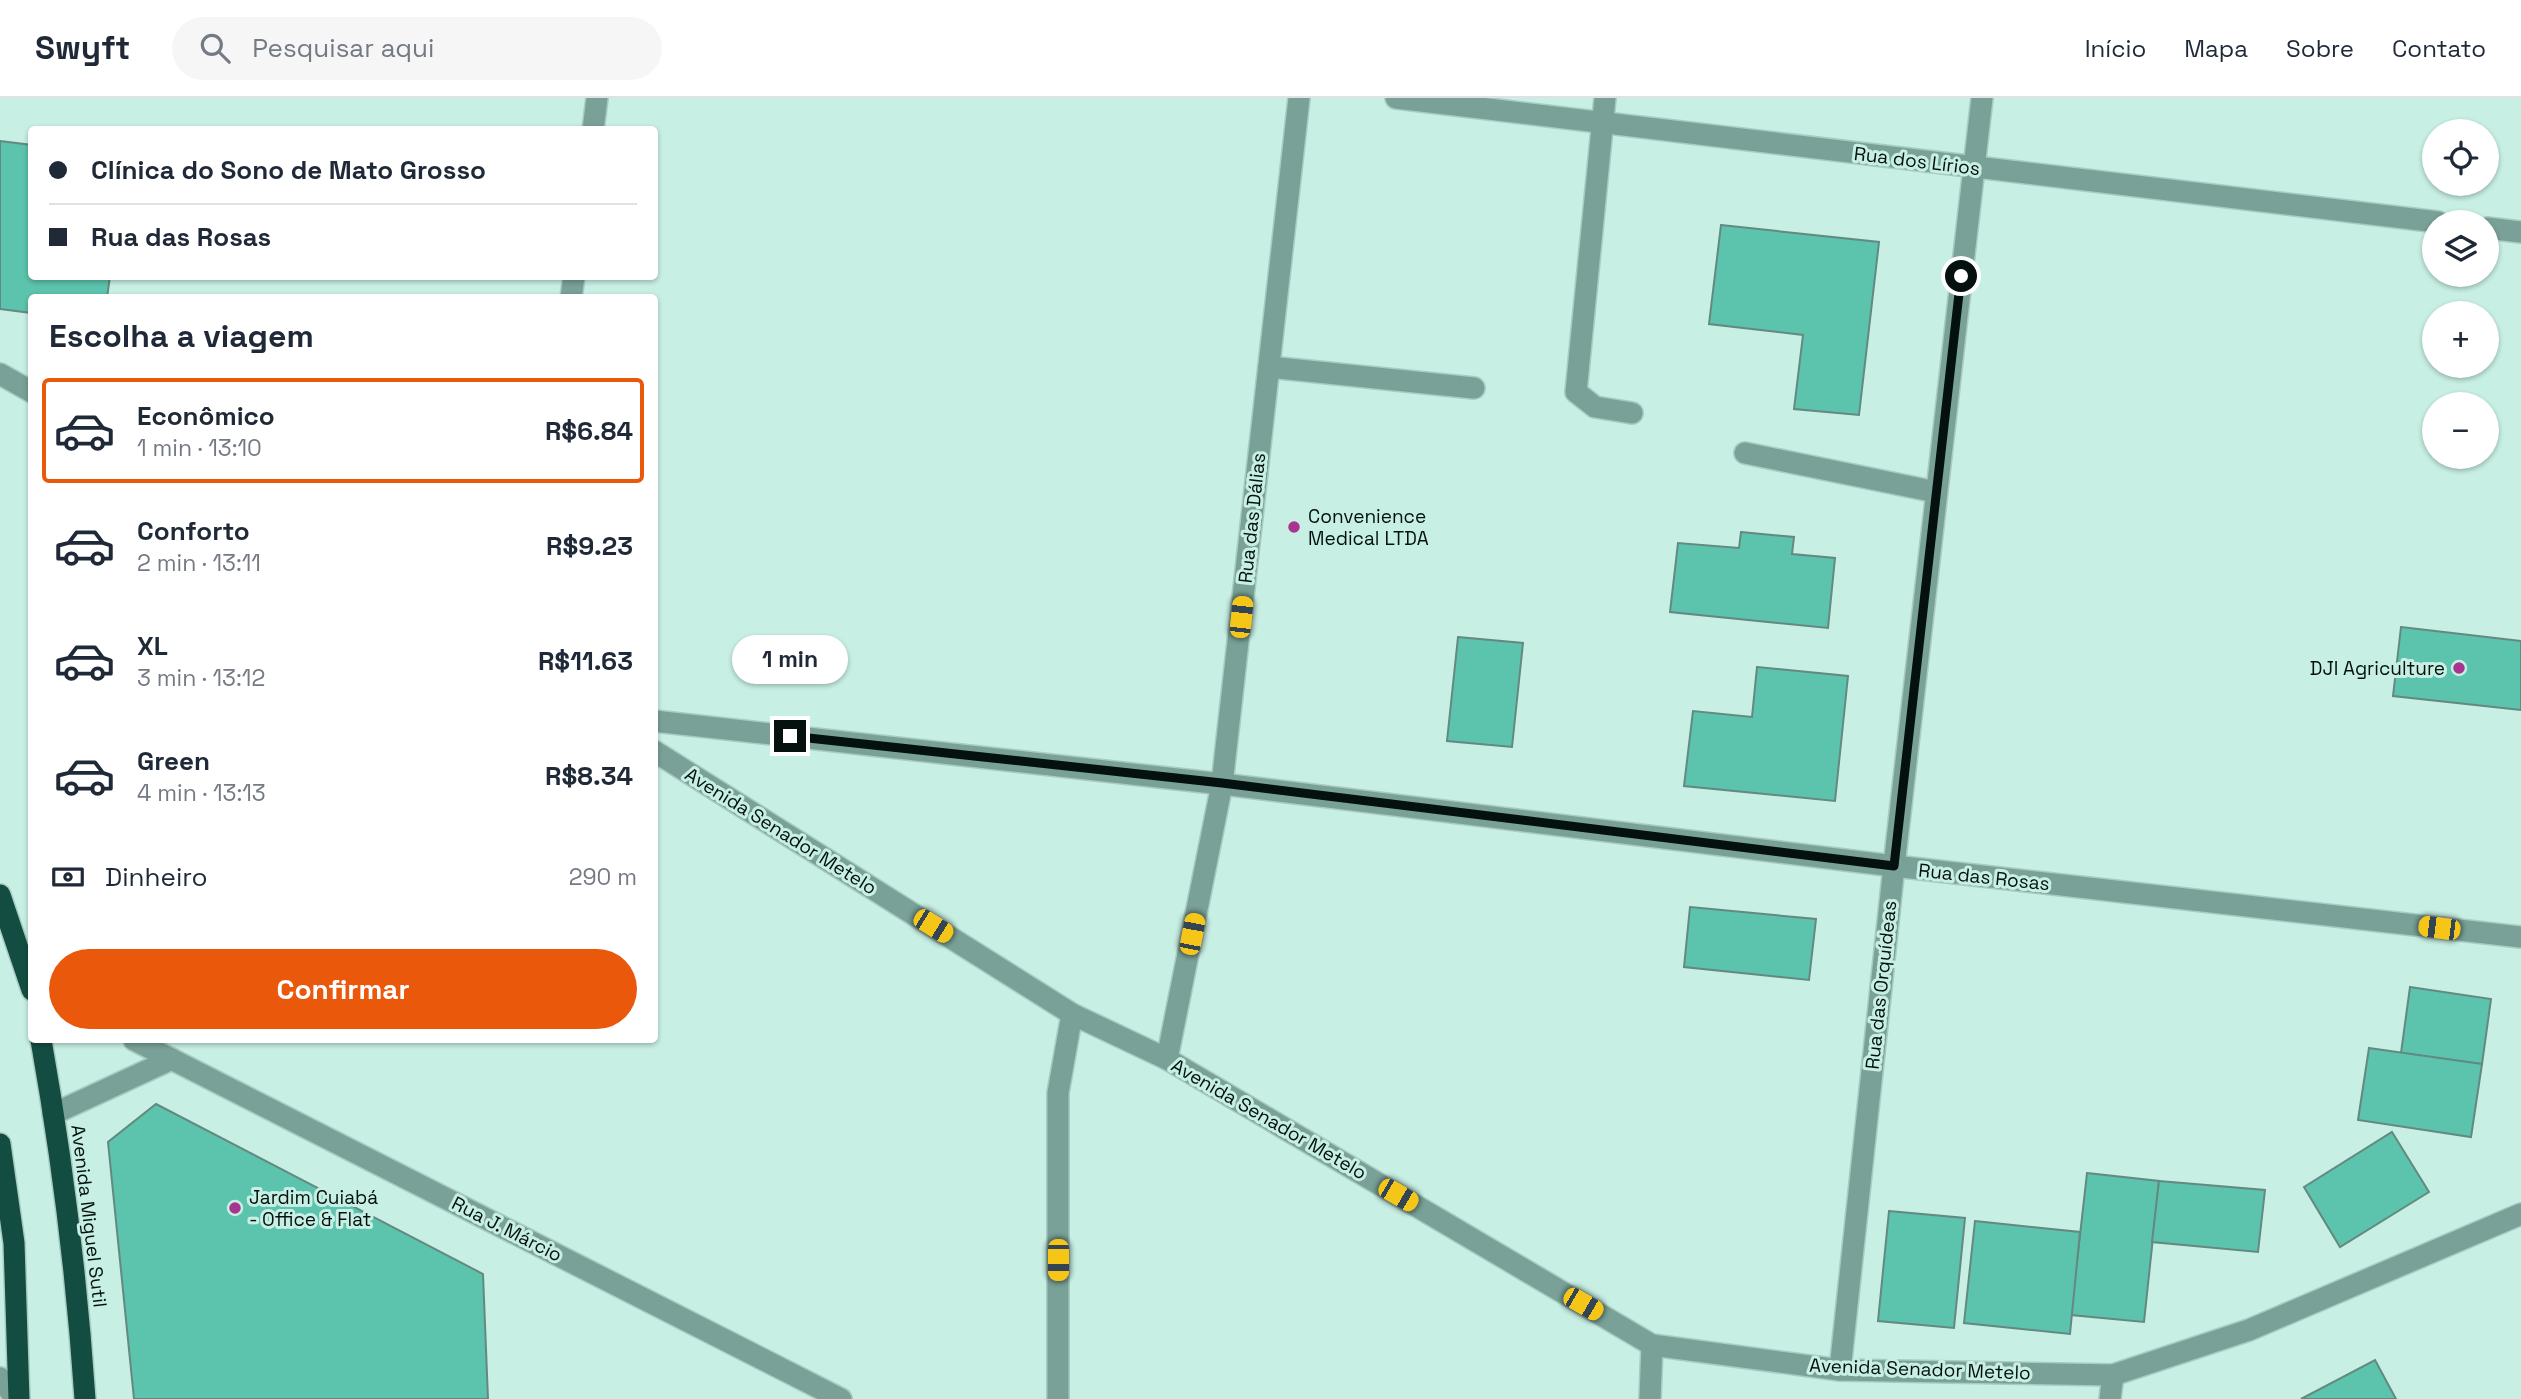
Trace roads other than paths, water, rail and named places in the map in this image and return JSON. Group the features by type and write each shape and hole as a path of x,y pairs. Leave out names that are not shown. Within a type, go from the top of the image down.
{"highway":[{"path":"0,895 28,980"},
{"name":"Avenida Miguel Sutil","path":"41,1043 79,1316 85,1399"},
{"path":"0,1144 14,1243 17,1399"}],"street":[{"path":"594,126 597,98"},
{"name":"Rua das Dálias","path":"1167,1059 1222,783 1299,98"},
{"name":"Rua dos Lírios","path":"1396,98 2422,220"},
{"path":"1605,98 1576,392 1595,407 1632,414"},
{"name":"Rua das Orquídeas","path":"1840,1370 1894,866 1982,98"},
{"path":"2499,229 2521,232"},
{"path":"1269,367 1474,388"},
{"path":"0,374 28,390"},
{"path":"1745,453 1937,492"},
{"name":"Rua das Rosas","path":"658,721 1222,783 1894,866 2521,937"},
{"name":"Avenida Senador Metelo","path":"658,754 1072,1014 1167,1059 1652,1345 1840,1370 2113,1374 2249,1330 2521,1214"},
{"path":"1058,1399 1058,1093 1072,1014"},
{"name":"Rua J. Márcio","path":"140,1043 841,1399"},
{"path":"53,1114 172,1059"},
{"path":"1650,1399 1652,1345"},
{"path":"2110,1399 2113,1374"},
{"path":"0,1378 17,1399"}],"place":[{"name":"Convenience Medical LTDA","path":"1294,527"},
{"name":"DJI Agriculture","path":"2459,668"},
{"name":"Jardim Cuiabá - Office & Flat","path":"235,1208"}]}
